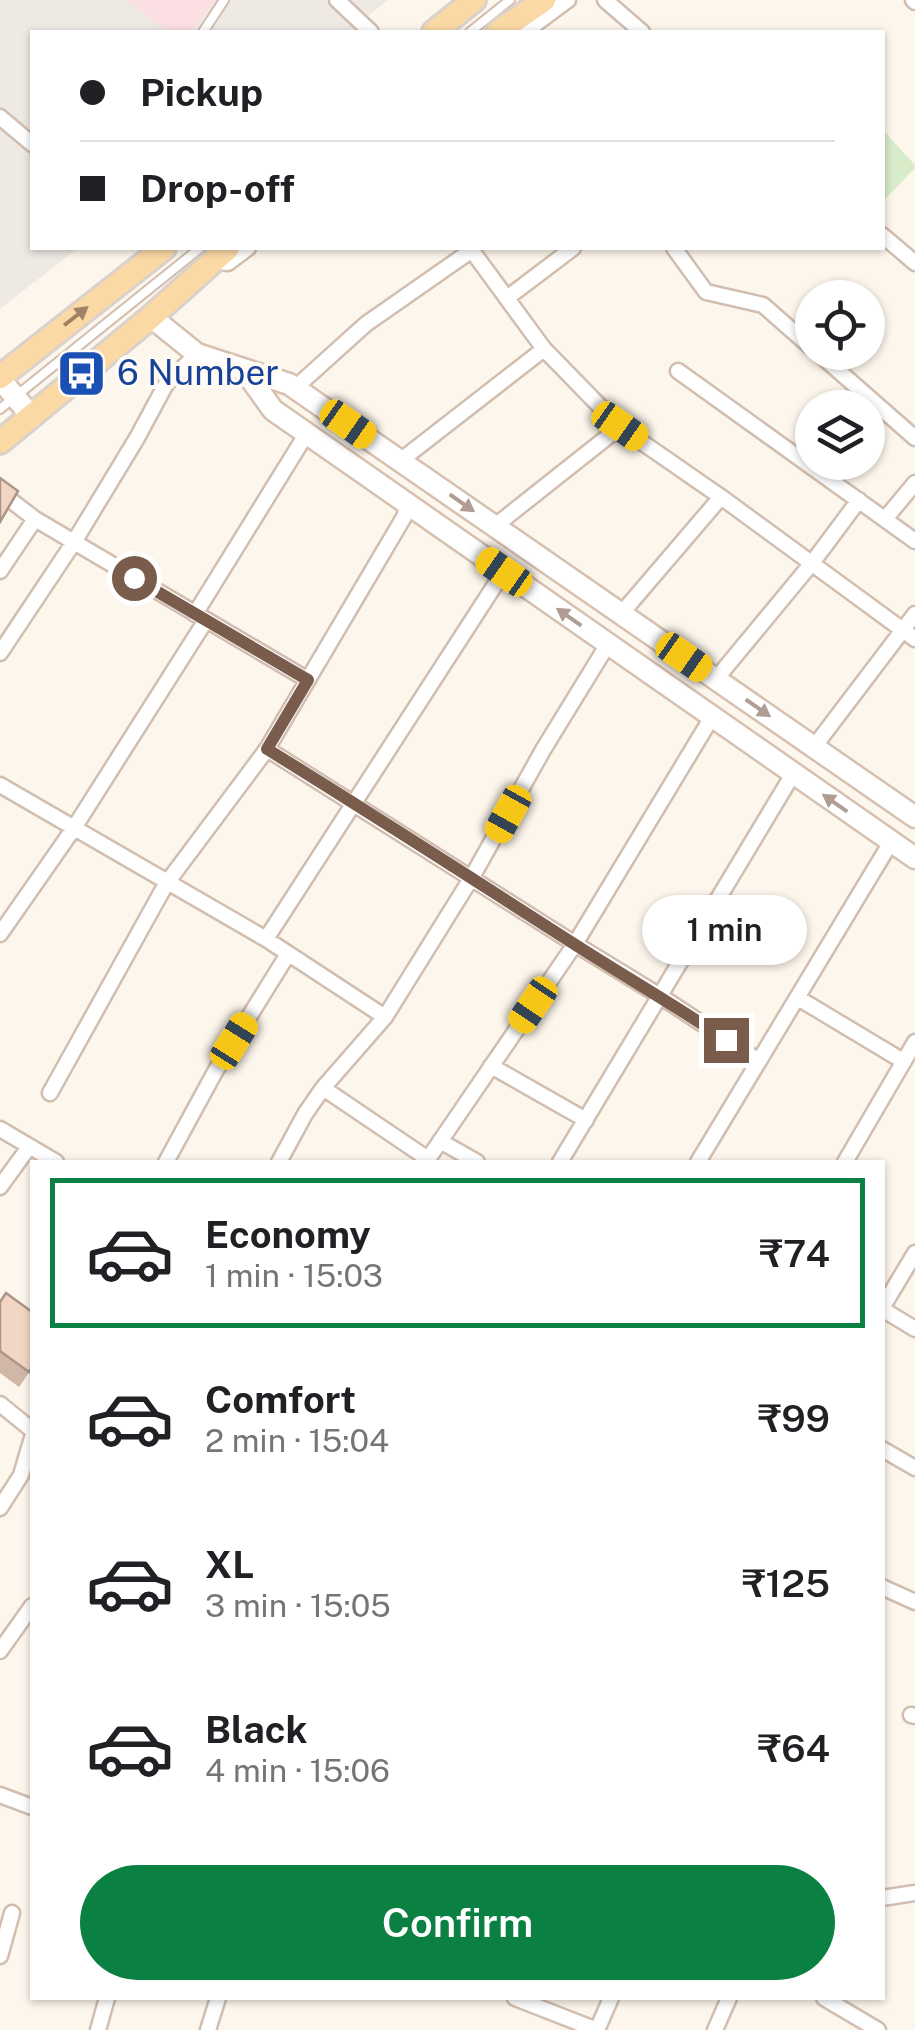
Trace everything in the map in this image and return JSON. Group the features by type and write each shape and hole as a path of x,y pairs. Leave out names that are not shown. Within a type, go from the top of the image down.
{"main road":[{"path":"436,30 474,0"},
{"path":"501,30 544,0"},
{"path":"4,390 158,250"},
{"path":"0,442 150,317 213,252"}],"street":[{"path":"337,0 369,30"},
{"path":"528,30 568,0"},
{"path":"605,0 640,30"},
{"path":"0,117 30,142"},
{"path":"885,238 915,263"},
{"path":"213,252 228,263 245,250"},
{"path":"295,388 366,324 470,250"},
{"path":"472,250 544,349 620,426 909,634"},
{"path":"507,298 570,250"},
{"path":"675,250 706,292 763,305 795,333"},
{"path":"150,317 196,354 289,384 814,747 912,808"},
{"path":"400,461 544,349"},
{"path":"0,653 74,542 166,384 196,354"},
{"path":"838,370 915,438"},
{"path":"678,371 915,540"},
{"path":"245,372 274,410 306,434 915,858"},
{"path":"4,390 32,417"},
{"path":"495,526 620,426"},
{"path":"0,934 74,828 306,434"},
{"path":"50,1093 166,884 267,749 404,518 406,502 422,476"},
{"path":"885,519 915,482"},
{"path":"0,492 35,519 308,680"},
{"path":"280,1160 323,1088 386,1017 472,877 621,614 721,497"},
{"path":"716,679 859,500"},
{"path":"0,571 35,519"},
{"path":"266,939 504,572"},
{"path":"561,1160 794,774 909,634 915,614"},
{"path":"428,1160 575,944 712,717"},
{"path":"267,749 759,1062"},
{"path":"0,785 266,939 386,1017"},
{"path":"699,1160 891,842"},
{"path":"167,1160 216,1070 288,954"},
{"path":"798,998 902,1061"},
{"path":"845,1160 915,1042"},
{"path":"491,1066 586,1120"},
{"path":"323,1088 426,1160"},
{"path":"0,1130 52,1160"},
{"path":"440,1141 473,1160"},
{"path":"1,1185 28,1147"},
{"path":"885,1303 915,1253"},
{"path":"885,1310 915,1329"},
{"path":"0,1404 30,1422"},
{"path":"885,1451 915,1468"},
{"path":"0,1508 27,1480 30,1455"},
{"path":"885,1588 915,1602"},
{"path":"0,1651 30,1609"},
{"path":"0,1796 30,1806"},
{"path":"885,1898 915,1893"},
{"path":"0,1956 12,1913"},
{"path":"98,2030 106,2000"},
{"path":"208,2030 217,2000"},
{"path":"520,2000 597,2030 610,2000"},
{"path":"715,2030 728,2000"},
{"path":"827,2000 878,2030"}],"lane":[{"path":"204,30 224,0"},
{"path":"472,30 510,0"},
{"path":"4,390 213,252"}],"shaded area":[{"path":"0,0 388,0 350,30 30,30 30,250 75,250 0,309"},
{"path":"126,0 215,0 192,30 167,30"}],"green space":[{"path":"885,132 915,165 885,199"}],"building":[{"path":"0,478 18,491 0,522"},
{"path":"6,1293 30,1311 29,1372 0,1351 0,1302"}],"place":[{"name":"6 Number","path":"82,373"}],"route":[{"path":"134,578 308,680 267,749 726,1040"}]}
